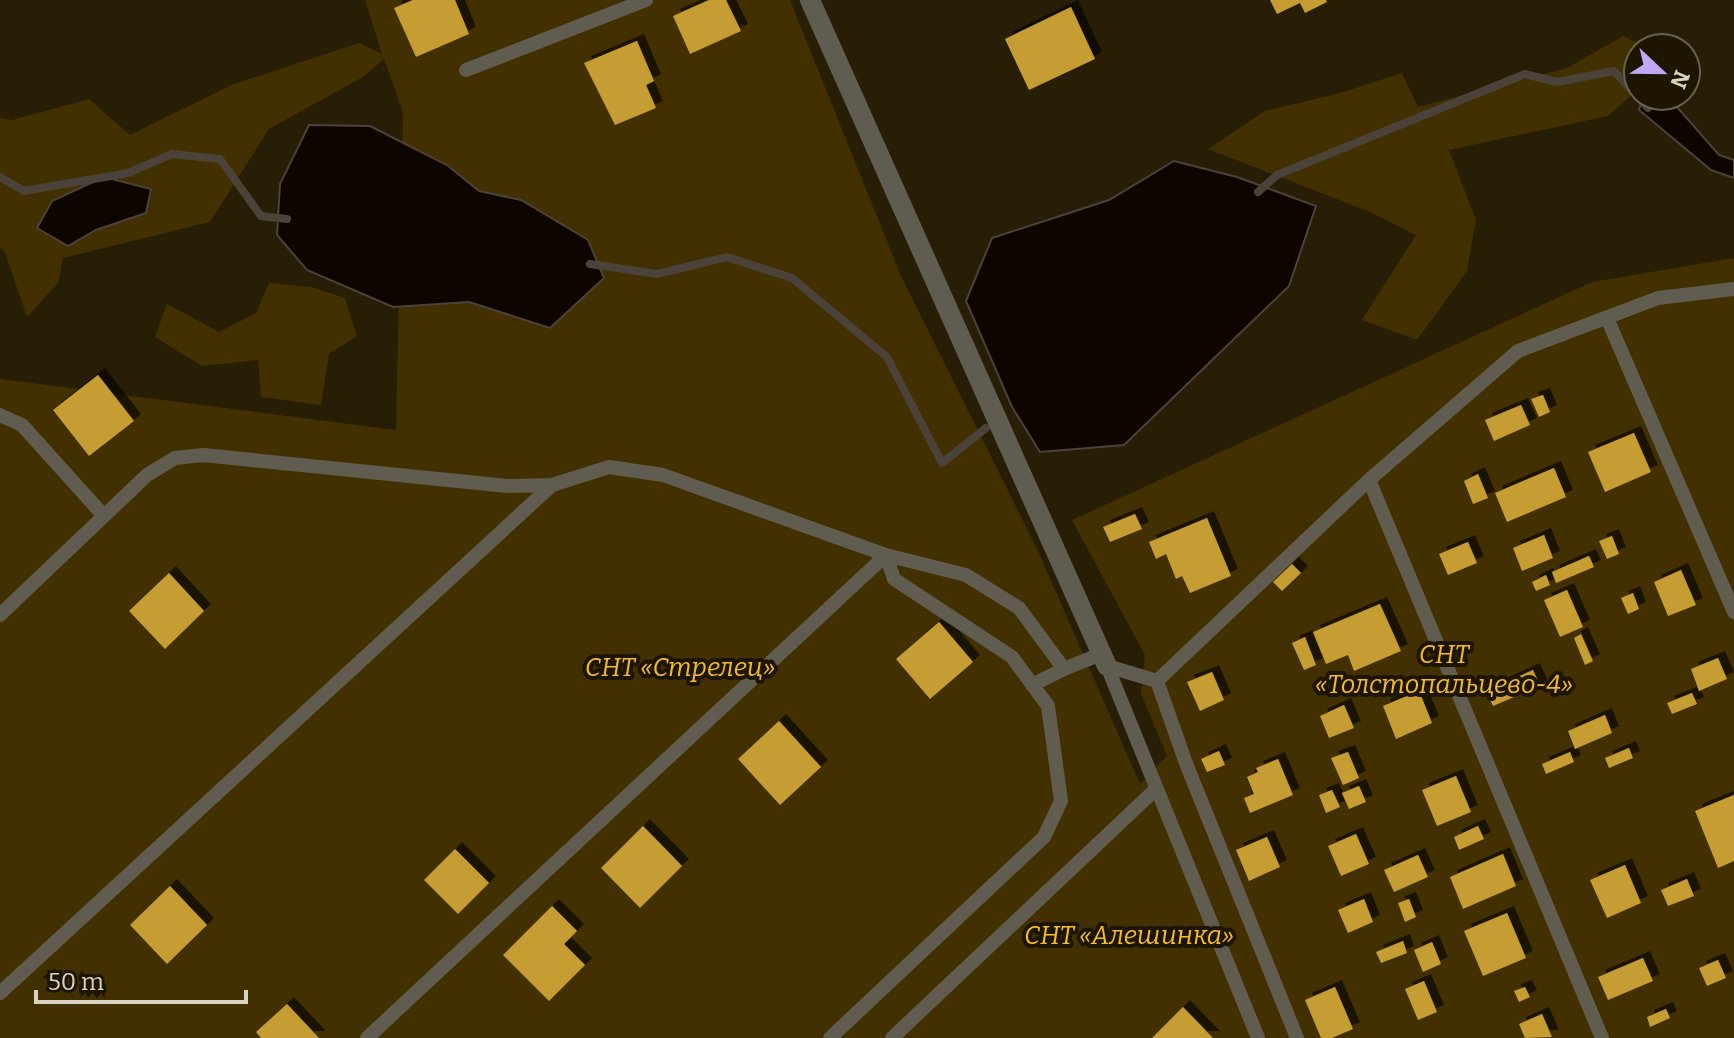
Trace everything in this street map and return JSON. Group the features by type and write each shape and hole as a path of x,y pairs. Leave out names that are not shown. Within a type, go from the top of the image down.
{"street":[{"path":"810,0 1104,660"}],"lane":[{"path":"466,70 646,0"},
{"path":"1157,681 1369,480 1518,351 1658,298 1734,289"},
{"path":"1607,318 1734,612"},
{"path":"0,415 22,425 104,516"},
{"path":"0,615 147,475 175,458 203,455 507,486 552,485 609,467 663,475 886,555 966,575 1019,608 1064,669"},
{"path":"1369,480 1602,1038"},
{"path":"0,993 552,485"},
{"path":"830,1038 1044,837 1061,801 1048,706 1012,657 894,579 886,555"},
{"path":"367,1038 886,555"},
{"path":"1104,660 1258,1038"},
{"path":"1032,685 1064,669 1104,660 1157,681 1187,766 1297,1038"},
{"path":"892,1038 1157,788"}],"green space":[{"name":"СНТ «Стрелец»","path":"365,0 790,0 901,276 1038,551 1140,784 1167,756 1141,694 1145,655 1072,520 1592,282 1734,258 1734,1038 0,1038 0,379 396,430 403,112 384,59 363,77 269,129 210,222 63,258 58,283 27,317 4,250 0,248 0,118 12,120 89,99 130,135 231,85 359,43 382,54"},
{"path":"1622,37 1622,103 1608,116 1449,150 1476,220 1467,271 1417,340 1362,320 1416,235 1370,212 1208,149 1265,111 1344,92 1402,73 1418,107 1567,68"},
{"path":"269,283 311,287 345,298 357,336 329,354 321,405 261,397 258,360 202,366 155,337 167,304 219,332 256,313"}],"shaded area":[{"path":"1641,112 1681,112 1719,155 1734,160 1734,178 1711,170"},
{"path":"309,125 370,126 447,165 479,191 521,200 588,240 604,278 550,328 469,302 393,307 307,270 277,235 280,184"},
{"path":"1174,161 1237,177 1316,206 1289,286 1124,445 1040,452 1012,407 966,301 992,238 1109,200"},
{"path":"104,177 151,189 146,213 96,230 68,246 37,228 52,201"}],"building":[{"path":"413,0 455,0 469,34 416,57 394,8"},
{"path":"709,0 726,0 741,31 690,54 673,16"},
{"path":"1270,0 1327,2 1305,13 1300,3 1277,14"},
{"path":"1071,7 1095,59 1029,90 1005,39"},
{"path":"637,41 654,81 646,85 656,108 615,125 584,63"},
{"path":"98,375 134,421 89,456 53,410"},
{"path":"1543,395 1550,412 1539,417 1531,399"},
{"path":"1521,405 1530,425 1494,441 1485,420"},
{"path":"1634,433 1651,472 1605,492 1588,452"},
{"path":"1554,468 1566,497 1507,522 1495,493"},
{"path":"1478,474 1488,498 1473,504 1464,481"},
{"path":"1135,514 1142,529 1110,542 1103,527"},
{"path":"1207,518 1231,576 1190,593 1182,576 1176,579 1166,554 1156,559 1149,542"},
{"path":"1544,535 1553,558 1522,571 1513,548"},
{"path":"1612,536 1619,554 1607,559 1599,541"},
{"path":"1468,542 1477,563 1448,575 1439,554"},
{"path":"1589,556 1594,567 1556,583 1552,572"},
{"path":"1292,564 1301,573 1282,591 1273,582"},
{"path":"1681,570 1696,605 1668,616 1654,582"},
{"path":"169,573 204,611 165,649 129,611"},
{"path":"1546,575 1550,585 1536,591 1532,582"},
{"path":"1567,590 1583,627 1560,637 1544,600"},
{"path":"1633,593 1639,609 1628,614 1621,598"},
{"path":"1380,604 1401,651 1354,671 1348,655 1326,664 1313,632"},
{"path":"939,622 973,662 930,699 896,659"},
{"path":"1581,634 1593,661 1585,665 1574,638"},
{"path":"1305,637 1316,665 1304,670 1292,643"},
{"path":"1718,658 1727,679 1699,691 1691,669"},
{"path":"1533,670 1540,686 1493,706 1486,691"},
{"path":"1212,672 1224,700 1200,711 1187,682"},
{"path":"1419,691 1432,723 1396,739 1383,706"},
{"path":"1692,693 1697,704 1672,714 1667,703"},
{"path":"1344,705 1354,728 1329,738 1320,716"},
{"path":"1605,715 1612,733 1575,749 1568,731"},
{"path":"779,721 821,767 780,805 738,759"},
{"path":"1629,748 1633,758 1609,768 1605,758"},
{"path":"1219,751 1225,765 1207,772 1201,759"},
{"path":"1348,752 1359,778 1343,785 1331,758"},
{"path":"1570,752 1574,762 1546,774 1542,764"},
{"path":"1278,759 1293,795 1250,813 1244,798 1254,794 1247,777 1258,772 1256,768"},
{"path":"1456,776 1471,812 1437,826 1422,790"},
{"path":"1359,786 1366,802 1349,809 1342,793"},
{"path":"1332,790 1340,807 1326,813 1319,795"},
{"path":"1734,795 1734,861 1718,868 1695,811"},
{"path":"643,826 682,866 640,908 601,868"},
{"path":"1478,826 1484,839 1459,850 1454,837"},
{"path":"1356,834 1369,864 1341,876 1328,846"},
{"path":"1267,837 1280,867 1249,881 1236,850"},
{"path":"455,849 489,883 458,914 424,880"},
{"path":"1503,854 1516,886 1463,909 1450,877"},
{"path":"1418,855 1428,877 1394,892 1384,870"},
{"path":"1625,865 1641,903 1607,918 1590,880"},
{"path":"1687,879 1694,896 1668,906 1661,890"},
{"path":"170,886 207,925 167,964 130,925"},
{"path":"1364,899 1373,922 1348,933 1338,910"},
{"path":"1409,899 1416,917 1405,922 1398,903"},
{"path":"552,906 577,931 564,944 585,965 549,1001 503,955"},
{"path":"1507,913 1526,958 1483,976 1464,931"},
{"path":"1403,941 1407,953 1381,963 1376,952"},
{"path":"1432,942 1441,964 1423,972 1414,950"},
{"path":"1643,958 1653,981 1608,1000 1598,977"},
{"path":"1718,960 1726,978 1707,986 1699,968"},
{"path":"1424,981 1437,1012 1418,1020 1405,989"},
{"path":"1335,987 1353,1029 1332,1038 1321,1038 1305,1000"},
{"path":"1525,987 1530,997 1519,1002 1514,991"},
{"path":"287,1004 319,1038 261,1038 256,1032"},
{"path":"1183,1007 1213,1038 1152,1038"},
{"path":"1666,1009 1670,1018 1650,1027 1647,1017"},
{"path":"1542,1014 1552,1037 1525,1038 1519,1024"}],"waterway":[{"path":"1258,192 1277,175 1525,74 1557,82 1614,71 1622,80"},
{"path":"0,177 24,191 128,173 172,154 220,159 261,216 287,219"},
{"path":"590,264 657,274 727,257 792,278 887,357 942,463 986,428"}],"park label":[{"name":"СНТ «Толстопальцево-4»","path":"1444,669"},
{"name":"СНТ «Алешинка»","path":"1129,935"}]}
